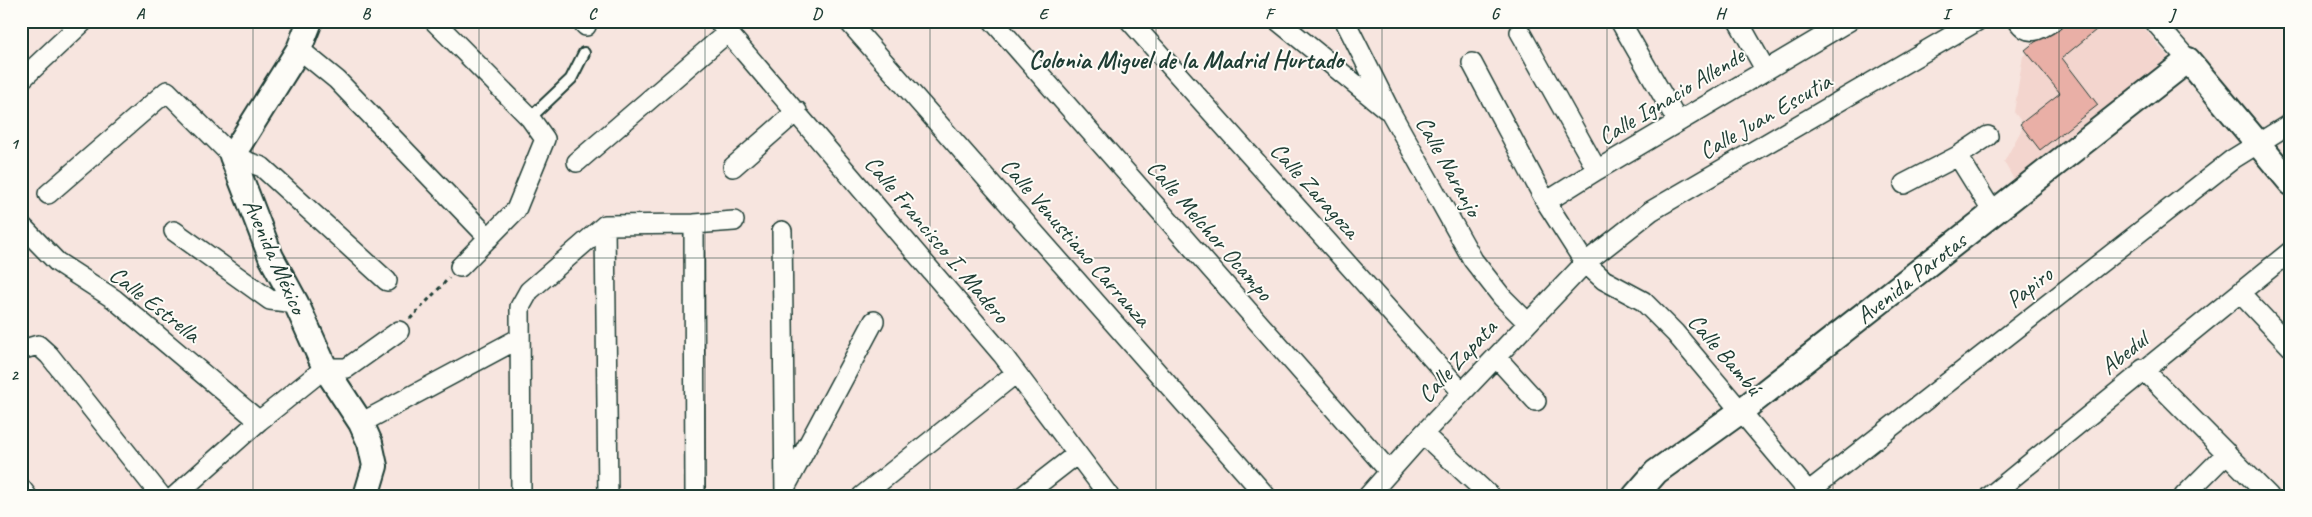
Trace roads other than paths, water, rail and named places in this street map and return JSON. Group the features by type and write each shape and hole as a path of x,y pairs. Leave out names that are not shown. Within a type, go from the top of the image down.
{"street":[{"path":"21,80 84,21"},
{"path":"232,156 299,49 310,21"},
{"path":"434,21 530,118 545,139 516,210 460,267"},
{"name":"Calle Venustiano Carranza","path":"848,21 1266,496"},
{"name":"Calle Melchor Ocampo","path":"994,21 1389,471"},
{"name":"Calle Zaragoza","path":"1130,21 1462,392"},
{"path":"1278,21 1391,113"},
{"name":"Calle Naranjo","path":"1345,21 1391,113 1473,260 1502,297 1527,322"},
{"path":"1620,21 1678,122"},
{"path":"1738,21 1765,70"},
{"name":"Calle Ignacio Allende","path":"1546,202 1596,170 1850,21"},
{"name":"Calle Juan Escutia","path":"1585,264 1651,211 1978,21"},
{"path":"2018,21 2022,27 2030,31 2039,31 2052,21"},
{"path":"2154,21 2291,183"},
{"path":"577,162 723,27"},
{"name":"Calle Francisco I. Madero","path":"723,27 797,111 1016,373 1108,496"},
{"path":"1520,32 1596,170"},
{"path":"299,49 337,80 489,238"},
{"name":"Avenida Parotas","path":"1635,496 1656,472 1741,411 2188,60"},
{"name":"Calle Bambú","path":"1472,63 1546,202 1585,264 1604,280 1643,301 1676,333 1808,494"},
{"path":"48,194 167,91 232,156 262,167 387,282"},
{"path":"734,167 797,111"},
{"name":"Papiro","path":"1808,494 2233,159 2291,123"},
{"path":"1904,184 1958,156 1988,136"},
{"name":"Avenida México","path":"232,156 271,257 296,303 325,368 361,423 370,442 375,466 366,496"},
{"path":"1958,156 1994,214"},
{"path":"521,496 518,339 520,307 529,291 605,225 694,224 734,221"},
{"path":"694,224 695,496"},
{"name":"Calle Estrella","path":"21,225 57,262 114,299 258,421"},
{"path":"605,225 608,496"},
{"path":"174,231 270,300 296,303"},
{"path":"782,231 785,492"},
{"name":"Abedul","path":"1990,496 2143,369 2291,251"},
{"name":"Calle Zapata","path":"1368,496 1422,434 1527,322 1585,264"},
{"path":"2240,293 2291,347"},
{"path":"785,492 874,321"},
{"path":"175,496 258,421 325,368 347,368 399,331"},
{"path":"361,423 518,339"},
{"path":"30,348 49,355 161,496"},
{"path":"1496,357 1536,401"},
{"path":"2143,369 2269,496"},
{"path":"862,496 1016,373"},
{"path":"1422,434 1490,496"},
{"path":"2184,496 2227,453"},
{"path":"1023,496 1077,454"},
{"path":"21,488 27,496"}],"lane":[{"path":"530,118 571,79 584,53"}],"district":[{"name":"Colonia Miguel de la Madrid Hurtado","path":"1186,60"}]}
